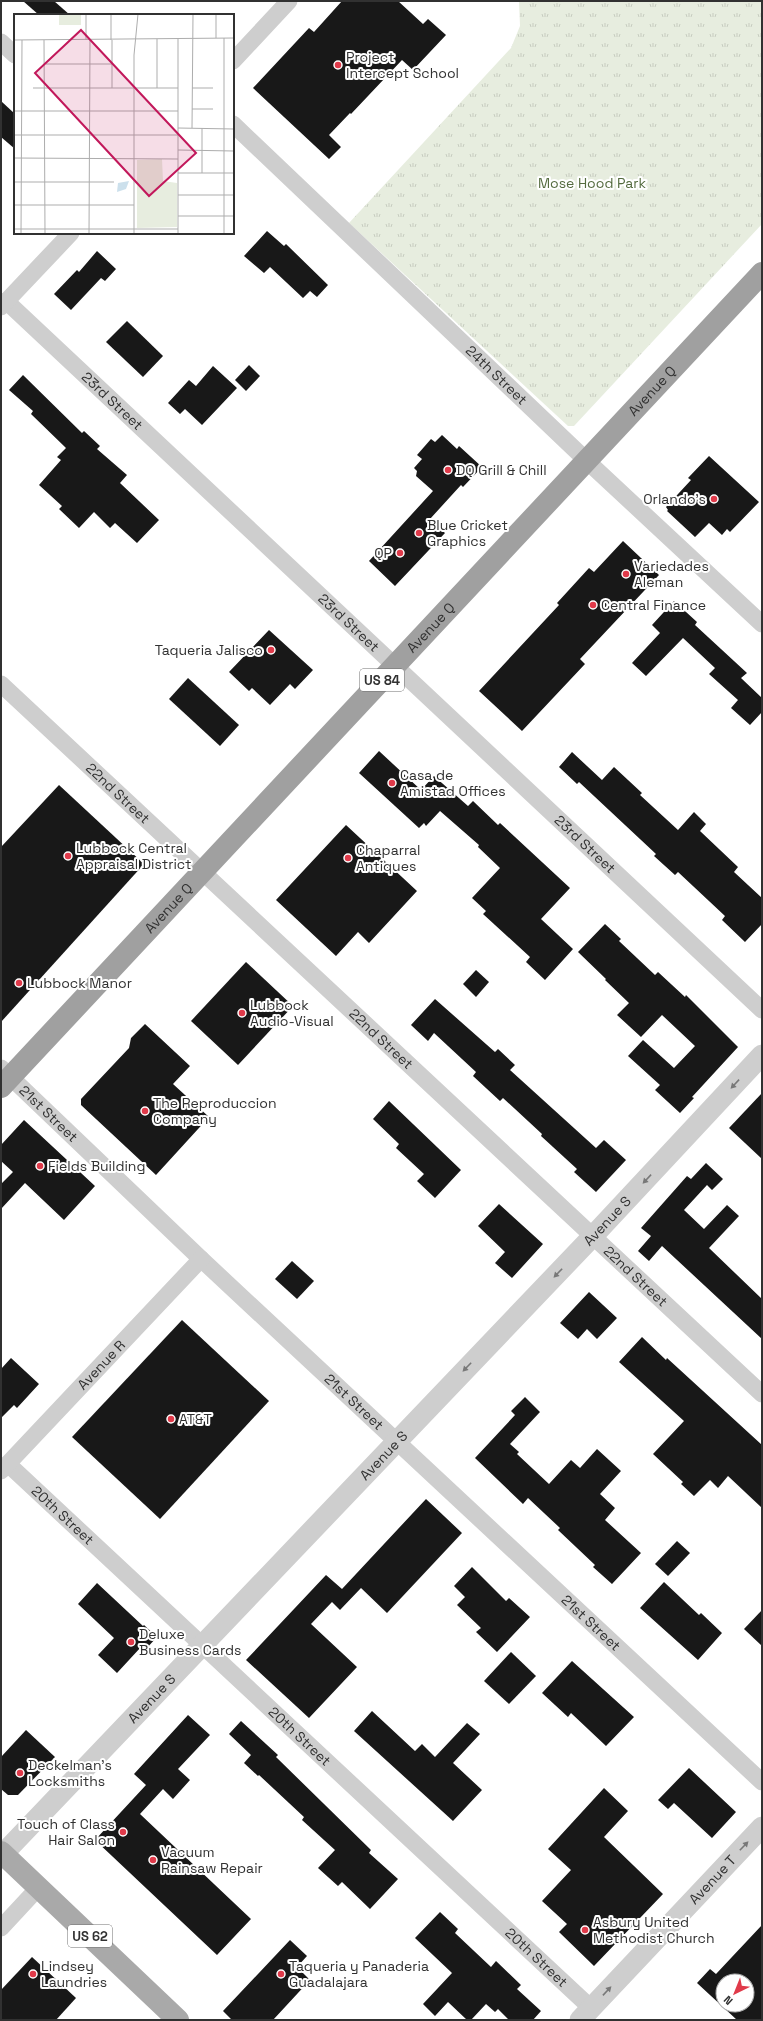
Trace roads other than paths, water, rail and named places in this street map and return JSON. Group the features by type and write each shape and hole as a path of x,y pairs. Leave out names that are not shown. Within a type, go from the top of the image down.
{"highway":[{"name":"Avenue Q","path":"4,1078 203,872 762,273"}],"main road":[{"name":"US 62","path":"2,1853 178,2020"}],"street":[{"path":"234,60 290,1"},
{"path":"1,42 14,54"},
{"name":"24th Street","path":"234,125 587,461 762,624"},
{"path":"4,304 69,234"},
{"name":"23rd Street","path":"4,304 396,665 762,1010"},
{"name":"22nd Street","path":"1,684 762,1394"},
{"name":"Avenue S","path":"2,1853 593,1236 762,1055"},
{"name":"21st Street","path":"4,1078 397,1441 762,1782"},
{"name":"Avenue R","path":"4,1468 201,1259"},
{"name":"20th Street","path":"4,1468 202,1645 586,2014"},
{"name":"Avenue T","path":"586,2014 762,1827"},
{"path":"1,1928 39,1887"}],"place":[{"name":"Project Intercept School","path":"338,65"},
{"name":"DQ Grill & Chill","path":"448,470"},
{"name":"Orlando's","path":"714,499"},
{"name":"Blue Cricket Graphics","path":"419,533"},
{"name":"QP","path":"400,553"},
{"name":"Variedades Aleman","path":"626,574"},
{"name":"Central Finance","path":"593,605"},
{"name":"Taqueria Jalisco","path":"271,650"},
{"name":"Casa de Amistad Offices","path":"392,783"},
{"name":"Lubbock Central Appraisal District","path":"68,856"},
{"name":"Chaparral Antiques","path":"348,858"},
{"name":"Lubbock Manor","path":"19,983"},
{"name":"Lubbock Audio-Visual","path":"242,1013"},
{"name":"The Reproduccion Company","path":"145,1111"},
{"name":"Fields Building","path":"40,1166"},
{"name":"AT&T","path":"171,1419"},
{"name":"Deluxe Business Cards","path":"131,1642"},
{"name":"Deckelman's Locksmiths","path":"20,1773"},
{"name":"Touch of Class Hair Salon","path":"123,1832"},
{"name":"Vacuum Rainsaw Repair","path":"153,1860"},
{"name":"Asbury United Methodist Church","path":"585,1930"},
{"name":"Lindsey Laundries","path":"33,1974"},
{"name":"Taqueria y Panaderia Guadalajara","path":"281,1974"}],"park label":[{"name":"Mose Hood Park","path":"592,183"}]}
